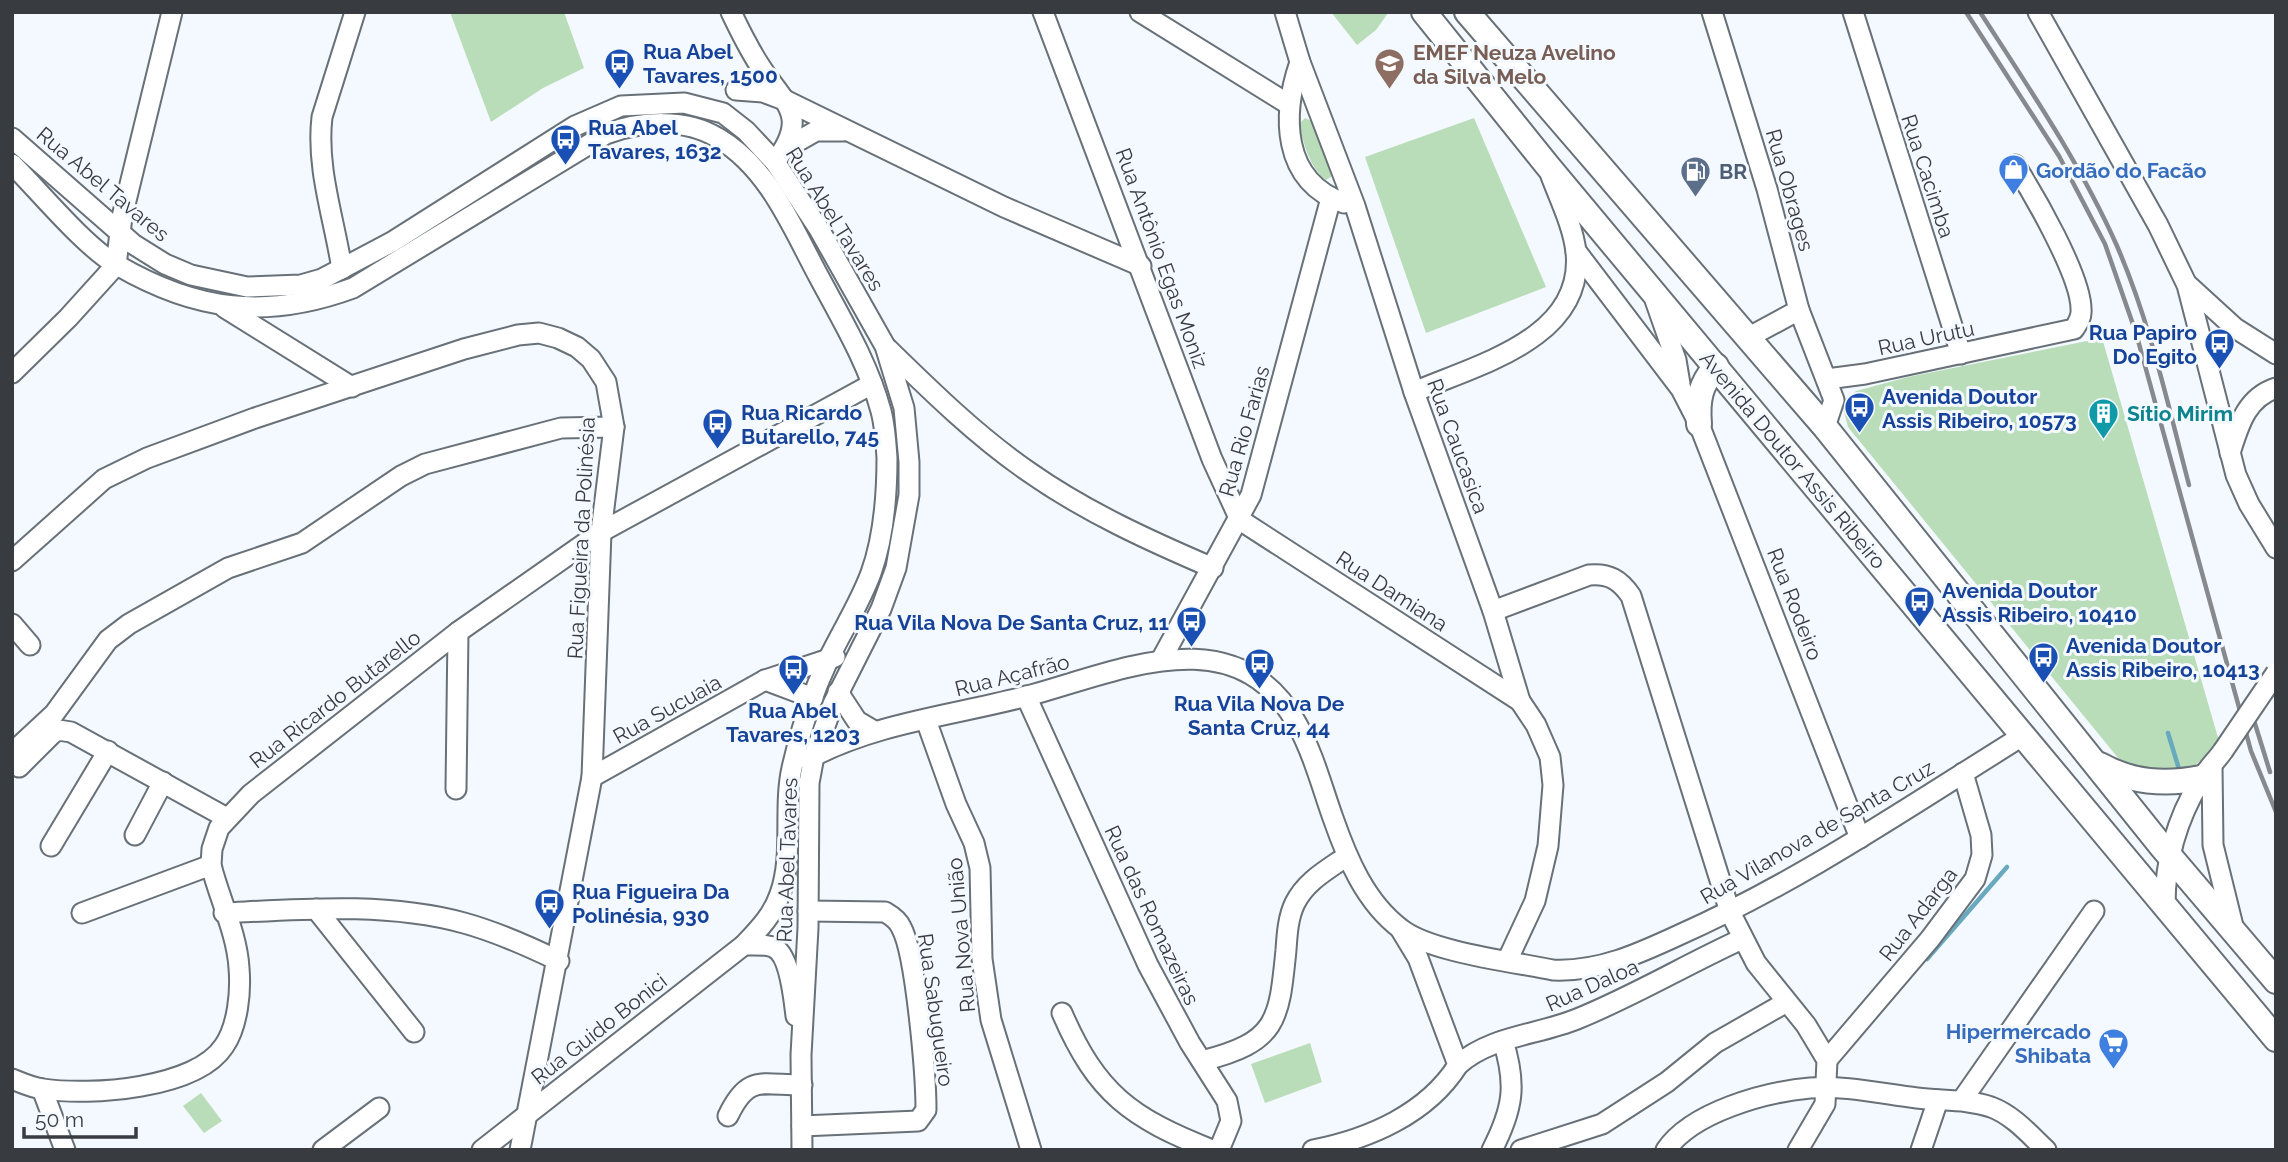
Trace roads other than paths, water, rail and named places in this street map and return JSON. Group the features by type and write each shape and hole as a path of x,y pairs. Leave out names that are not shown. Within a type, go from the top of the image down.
{"main road":[{"name":"Avenida Doutor Assis Ribeiro","path":"1424,12 1546,165 2276,1039"},
{"name":"Avenida Doutor Assis Ribeiro","path":"1468,12 1825,427 2169,855 2276,981"},
{"path":"1699,425 1697,405 1700,390 1716,366"},
{"path":"2024,735 2031,726 2034,713 2028,681"},
{"path":"2093,761 2128,778 2148,782 2212,765"}],"street":[{"path":"12,373 68,318 116,265 120,233 172,12"},
{"path":"342,269 323,176 320,132 322,117 355,12"},
{"path":"731,12 747,46 787,101 792,130 780,155"},
{"name":"Rua Antônio Egas Moniz","path":"1043,12 1212,458 1240,520"},
{"path":"1140,12 1288,104"},
{"name":"Rua Caucasica","path":"1286,12 1300,62 1356,206 1414,392 1493,611 1520,701"},
{"name":"Rua Obrages","path":"1712,12 1767,190 1799,310 1827,379"},
{"name":"Rua Cacimba","path":"1853,12 1961,354"},
{"path":"2038,12 2158,225 2187,285 2230,454 2249,504 2276,548"},
{"path":"716,136 723,113 743,76 747,46"},
{"path":"1300,62 1288,104 1294,151 1304,176 1315,190 1356,206"},
{"path":"736,90 763,92 787,101 1004,207 1141,266"},
{"name":"Rua Abel Tavares","path":"12,138 120,233 165,264 221,283 247,286 301,285 342,269 392,242 564,133 621,106 684,103 723,113 780,155 885,346 904,408 909,495 897,568 860,652 838,692 814,756 807,811 808,911 801,1055 802,1150"},
{"name":"Rua Abel Tavares","path":"12,164 116,265 165,289 225,307 287,306 353,288 606,134 624,127 677,125 716,136 747,160 779,202 847,328 872,384 886,436 883,525 864,589 813,698 792,766 781,892 764,924 744,945"},
{"path":"780,155 816,131 851,131"},
{"name":"Rua Urutu","path":"1827,379 2074,329 2079,322 2080,298 2051,229 2015,164"},
{"path":"1414,392 1520,346 1546,329 1564,304 1576,267 1576,251 1546,165"},
{"name":"Rua Rio Farias","path":"1161,660 1240,520 1262,464 1331,198"},
{"name":"Rua Rodeiro","path":"1576,251 1681,389 1699,425 1860,838"},
{"path":"2187,285 2235,328 2276,354"},
{"name":"Rua Rodeiro","path":"1651,288 1676,360 1681,389"},
{"path":"225,307 352,387"},
{"path":"1749,337 1799,310"},
{"name":"Rua Figueira da Polinésia","path":"12,561 104,479 159,454 464,349 518,335 538,333 577,347 591,359 606,382 614,427 601,532 593,777 520,1150"},
{"path":"885,346 954,410 1028,471 1087,508 1213,568"},
{"path":"1825,427 1833,400 1827,379"},
{"name":"Rua Ricardo Butarello","path":"12,1079 42,1089 147,1086 180,1078 211,1060 225,1046 238,1000 240,968 211,865 215,838 227,818 251,794 458,632 601,532 872,384"},
{"path":"2230,454 2251,403 2259,395 2276,388"},
{"path":"16,760 54,715 108,640 129,624 228,568 302,543 401,476 425,464 561,428 614,427"},
{"name":"Rua Damiana","path":"1240,520 1520,701"},
{"path":"1493,611 1590,575 1602,574 1624,585 1631,597 1649,647 1730,912 1742,939 1785,1003 1806,1025 1827,1060 1827,1089 1819,1116 1798,1150"},
{"path":"12,624 30,645"},
{"path":"456,789 458,632"},
{"name":"Rua Sucuaia","path":"593,777 765,680 860,652"},
{"name":"Rua Vilanova de Santa Cruz","path":"1161,660 1211,659 1232,665 1263,684 1284,704 1297,725 1318,775 1346,856 1373,901 1401,929 1424,941 1553,970 1597,968 1730,912 1860,838 2024,735"},
{"name":"Rua Açafrão","path":"792,766 874,731 1026,696 1161,660"},
{"path":"2165,905 2169,855 2177,828 2212,765 2276,673"},
{"path":"765,680 813,698"},
{"path":"838,692 856,722 874,731"},
{"name":"Rua das Romazeiras","path":"1026,696 1142,954 1230,1110 1228,1131 1219,1150"},
{"path":"1507,961 1535,901 1548,846 1552,809 1549,757 1536,725 1520,701"},
{"name":"Rua Nova União","path":"926,720 956,804 974,843 980,868 982,959 991,1020 1031,1150"},
{"path":"16,760 58,730 71,732 227,818"},
{"path":"51,846 108,751"},
{"name":"Avenida Doutor Assis Ribeiro","path":"2212,765 2213,845 2234,931"},
{"name":"Rua Adarga","path":"1827,1060 1930,939 1975,878 1982,855 1981,835 1963,773"},
{"path":"135,835 163,782"},
{"path":"1202,1061 1233,1053 1255,1042 1268,1029 1281,1000 1287,933 1295,902 1307,884 1346,856"},
{"path":"82,913 211,865"},
{"path":"316,909 414,1032"},
{"path":"224,913 316,909 395,912 462,923 494,932 559,961"},
{"name":"Rua Sabugueiro","path":"802,1126 918,1121 924,1118 926,1110 919,1024 906,940 901,926 886,912 808,911"},
{"path":"1962,1100 2094,911"},
{"path":"1401,929 1418,958 1458,1065"},
{"name":"Rua Daloa","path":"1313,1150 1376,1130 1418,1109 1437,1093 1458,1065 1473,1052 1578,1019 1742,939"},
{"path":"744,945 773,947 781,952 794,1000 801,1055"},
{"name":"Rua Guido Bonici","path":"482,1150 744,945"},
{"path":"1521,1150 1602,1124 1667,1082 1715,1043 1785,1003"},
{"path":"1062,1013 1084,1059 1112,1096 1155,1125 1212,1150"},
{"path":"1492,1150 1511,1104 1512,1076 1503,1041"},
{"path":"728,1116 744,1088 754,1084 802,1085"},
{"path":"42,1089 65,1150"},
{"path":"1666,1150 1681,1130 1712,1114 1774,1095 1827,1089 1962,1100 1992,1108 2008,1116 2046,1150"},
{"path":"1921,1150 1938,1100"},
{"path":"323,1150 379,1108"}],"waterway":[{"path":"2168,733 2179,769"},
{"path":"1927,959 2007,867"}],"railway":[{"path":"1966,12 2059,156 2105,244 2136,333 2251,751 2276,812"},
{"path":"1980,12 2087,185 2117,246 2149,334 2189,485"},
{"path":"2251,711 2270,772"}],"place":[{"name":"Rua Abel Tavares, 1500","path":"620,90"},
{"name":"EMEF Neuza Avelino da Silva Melo","path":"1390,91"},
{"name":"Rua Abel Tavares, 1632","path":"565,166"},
{"name":"Gordão do Facão","path":"2013,197"},
{"name":"BR","path":"1696,198"},
{"name":"Rua Papiro Do Egito","path":"2220,371"},
{"name":"Avenida Doutor Assis Ribeiro, 10573","path":"1859,435"},
{"name":"Sítio Mirim","path":"2104,440"},
{"name":"Rua Ricardo Butarello, 745","path":"718,451"},
{"name":"Avenida Doutor Assis Ribeiro, 10410","path":"1919,629"},
{"name":"Rua Vila Nova De Santa Cruz, 11","path":"1192,649"},
{"name":"Avenida Doutor Assis Ribeiro, 10413","path":"2043,684"},
{"name":"Rua Vila Nova De Santa Cruz, 44","path":"1259,690"},
{"name":"Rua Abel Tavares, 1203","path":"793,697"},
{"name":"Rua Figueira Da Polinésia, 930","path":"549,930"},
{"name":"Hipermercado Shibata","path":"2114,1070"}]}
